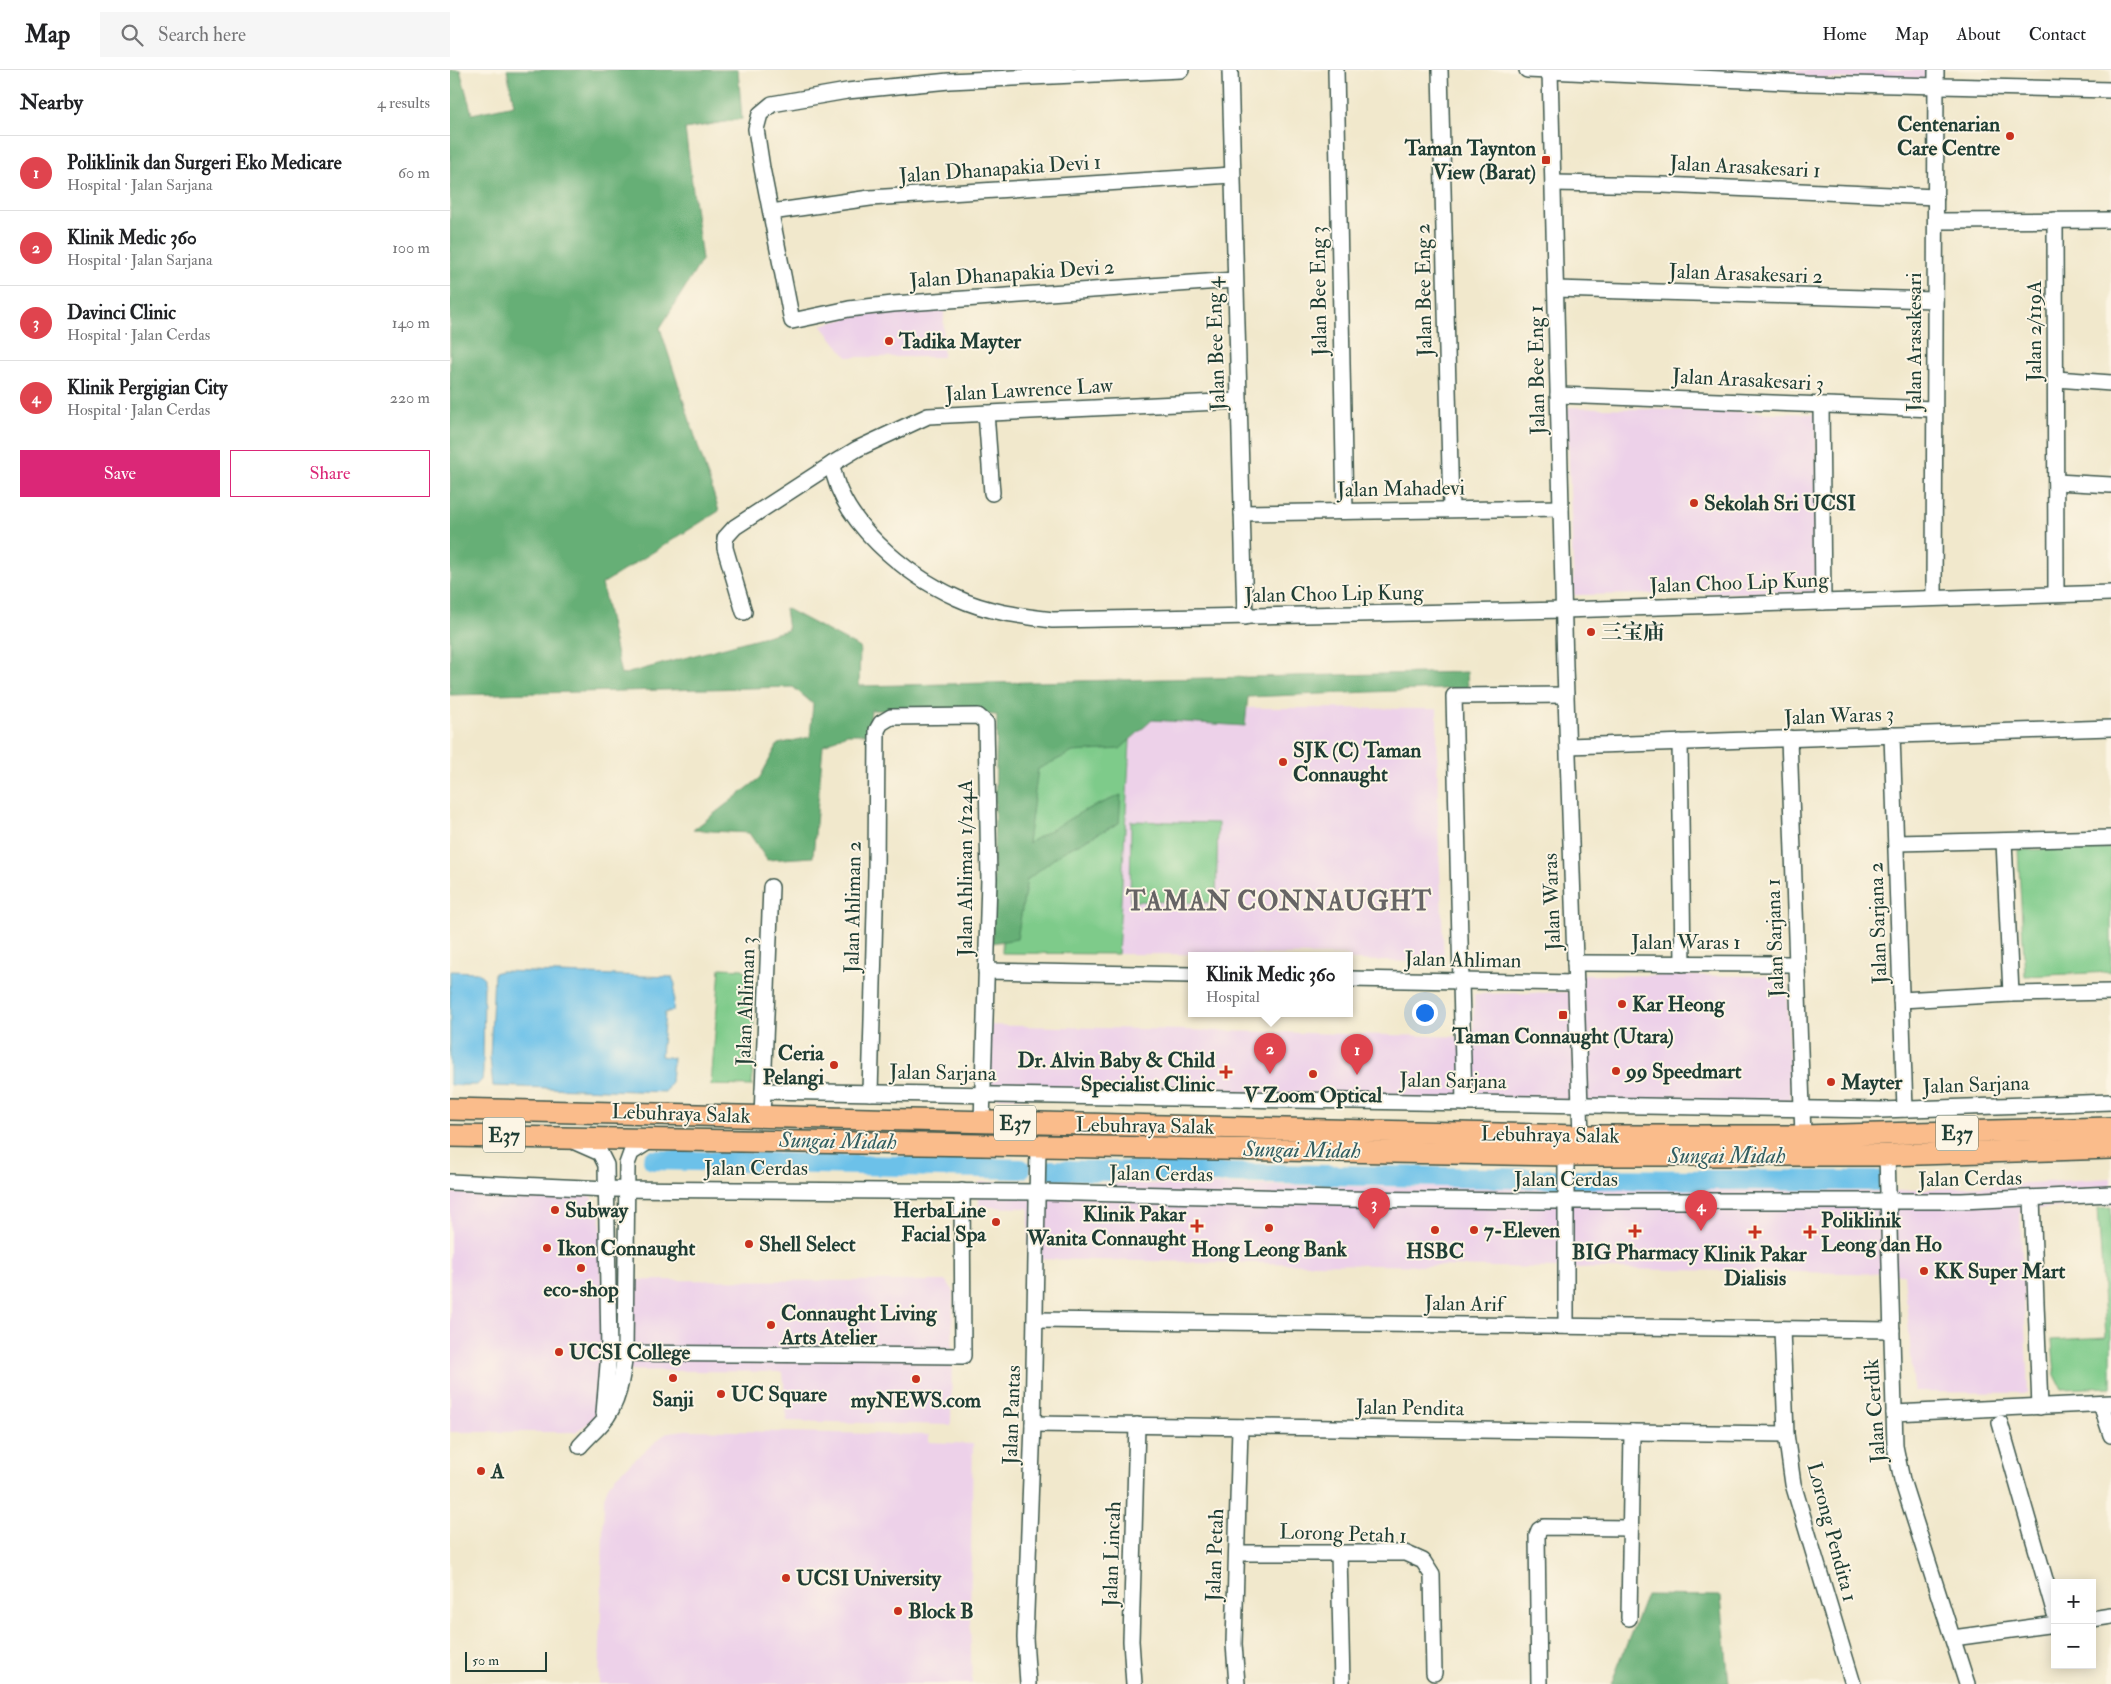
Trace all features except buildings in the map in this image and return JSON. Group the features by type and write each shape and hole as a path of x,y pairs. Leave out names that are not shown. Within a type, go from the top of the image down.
{"highway":[{"name":"Lebuhraya Salak","path":"450,1109 1580,1136 1803,1136 2111,1128"},
{"name":"Lebuhraya Salak","path":"450,1136 558,1136 1566,1155 1887,1155 2111,1148"}],"street":[{"path":"771,212 756,129 760,114 772,104 949,75 1181,70"},
{"name":"Jalan Bee Eng 4","path":"1230,70 1245,617"},
{"name":"Jalan Bee Eng 3","path":"1336,70 1345,511"},
{"name":"Jalan Bee Eng 2","path":"1440,70 1451,509"},
{"path":"1527,70 1807,83 2111,90"},
{"name":"Jalan Arasakesari","path":"1934,598 1936,70"},
{"name":"Jalan Bee Eng 1","path":"1550,71 1565,667"},
{"name":"Jalan Dhanapakia Devi 1","path":"771,212 870,198 1232,175"},
{"name":"Jalan Arasakesari 1","path":"1553,182 1936,197"},
{"name":"Jalan Dhanapakia Devi 2","path":"771,212 792,322 849,309 893,304 1235,280"},
{"name":"Jalan 2/119A","path":"2055,220 2056,594"},
{"path":"1936,221 2111,220"},
{"name":"Jalan Arasakesari 2","path":"1556,289 1935,300"},
{"path":"2056,379 2111,383"},
{"name":"Jalan Arasakesari 3","path":"1558,395 1935,409"},
{"name":"Jalan Lawrence Law","path":"832,464 857,449 928,416 1239,401"},
{"path":"1821,405 1823,602"},
{"path":"986,413 992,492"},
{"path":"744,612 725,548 726,538 735,527 832,464"},
{"name":"Jalan Choo Lip Kung","path":"832,464 834,479 840,493 872,539 915,574 958,599 1006,614 1053,620 1564,610 2111,593"},
{"path":"2056,482 2111,485"},
{"name":"Jalan Mahadevi","path":"1242,513 1561,508"},
{"name":"Jalan Waras","path":"1565,667 1580,1136"},
{"path":"1464,1103 1454,696 1566,696"},
{"name":"Jalan Ahliman 1/124A","path":"881,723 891,717 978,716 986,723 989,879 982,1122"},
{"name":"Jalan Ahliman 2","path":"870,1093 876,874 877,730 881,723"},
{"name":"Jalan Waras 3","path":"1568,746 2111,728"},
{"name":"Jalan Sarjana 2","path":"1892,735 1906,1109"},
{"name":"Jalan Sarjana 1","path":"1790,738 1803,1136"},
{"path":"1680,742 1683,964"},
{"path":"1896,843 2111,838"},
{"path":"2004,841 2011,994"},
{"name":"Jalan Ahliman 3","path":"762,1117 771,887"},
{"name":"Jalan Waras 1","path":"1575,963 1797,964"},
{"path":"986,971 1188,975"},
{"name":"Jalan Ahliman","path":"1353,979 1576,983"},
{"path":"1902,1000 2011,994 2111,992"},
{"name":"Jalan Sarjana","path":"763,1091 1906,1109 2111,1102"},
{"path":"558,1136 591,1147 600,1153 606,1165 608,1189 609,1353 603,1422"},
{"path":"580,1446 603,1422 614,1404 621,1383 625,1353 627,1164 631,1153 654,1138"},
{"name":"Jalan Pantas","path":"1028,1684 1025,1638 1036,1320 1038,1146"},
{"path":"1566,1155 1566,1326"},
{"name":"Jalan Cerdik","path":"1887,1155 1895,1446 1902,1480 1967,1684"},
{"name":"Jalan Cerdas","path":"450,1182 608,1189 1037,1192 1327,1199 1855,1200 1888,1202 2032,1199 2111,1194"},
{"path":"609,1353 962,1356 962,1191"},
{"path":"2032,1199 2040,1407"},
{"name":"Jalan Arif","path":"1036,1320 1892,1330"},
{"name":"Lorong Pendita 1","path":"1782,1329 1786,1434 1793,1484 1853,1684"},
{"path":"1894,1414 2106,1404 2111,1436"},
{"path":"2000,1423 2051,1600"},
{"name":"Jalan Pendita","path":"1033,1424 1786,1434"},
{"name":"Jalan Lincah","path":"1134,1684 1131,1641 1137,1425"},
{"name":"Jalan Petah","path":"1237,1684 1234,1644 1240,1427"},
{"path":"1629,1618 1632,1432"},
{"path":"1539,1684 1537,1535 1539,1530 1544,1527 1630,1528"},
{"name":"Lorong Petah 1","path":"1237,1553 1405,1553 1429,1567 1432,1574 1434,1673"},
{"path":"1339,1553 1342,1684"},
{"path":"2096,1618 2111,1616"},
{"path":"1952,1638 2051,1625"}],"shaded area":[{"path":"1607,70 1932,70 1932,82"},
{"name":"Tadika Mayter","path":"944,309 943,357 847,357 821,325 860,315 905,310"},
{"name":"Sekolah Sri UCSI","path":"1567,407 1816,414 1818,592 1574,595"},
{"path":"1132,707 1437,709 1438,823 1444,963 1353,960 1353,952 1118,954"},
{"path":"1581,975 1787,976 1790,1104 978,1097 982,1025 1473,1037 1474,994 1581,992"},
{"path":"2111,1178 2111,1204 2020,1210 2028,1393 1914,1392 1904,1274 1028,1259 1029,1208 979,1207 979,1182 1880,1192"},
{"path":"450,1193 589,1195 601,1209 601,1280 946,1281 953,1290 951,1425 787,1421 783,1372 605,1370 595,1419 575,1432 450,1432"},
{"name":"UCSI University","path":"686,1430 929,1435 929,1442 973,1444 970,1619 972,1684 599,1684 604,1497 609,1484 617,1475 661,1437 669,1432"}],"green space":[{"path":"450,70 460,70 472,114 514,105 507,70 738,70 742,119 685,129 702,260 660,328 719,511 602,584 621,675 788,630 785,608 860,648 859,686 1467,672 1468,688 1248,697 1245,726 1152,720 1120,749 1073,752 1038,769 1028,843 1083,811 1121,795 1119,823 1061,853 1027,880 1017,939 992,943 997,715 871,710 869,734 846,734 823,746 813,857 767,860 749,833 693,830 759,779 778,744 810,737 813,704 793,687 450,695"},
{"path":"1132,707 1118,954 1002,953 1008,721"},
{"path":"1131,821 1218,823 1216,903 1130,901"},
{"path":"2111,848 2111,972 2025,976 2018,850"},
{"path":"720,968 743,969 755,984 752,1086 711,1085"},
{"path":"2111,1207 2111,1387 2062,1389 2055,1375 2052,1340 2106,1337 2098,1208"},
{"path":"1646,1595 1721,1596 1729,1684 1611,1684"}],"water":[{"path":"450,971 477,972 484,978 483,1072 482,1080 477,1085 450,1085"},
{"path":"501,971 672,977 675,984 673,1011 665,1013 661,1056 673,1058 671,1082 665,1092 493,1086 490,1058 494,973"}],"waterway":[{"name":"Sungai Midah","path":"653,1160 1021,1169"},
{"name":"Sungai Midah","path":"1051,1170 1553,1179"},
{"name":"Sungai Midah","path":"1577,1179 1878,1181"}],"place":[{"name":"Centenarian Care Centre","path":"2010,136"},
{"name":"Taman Taynton View (Barat)","path":"1546,160"},
{"name":"Tadika Mayter","path":"889,341"},
{"name":"Sekolah Sri UCSI","path":"1694,503"},
{"name":"三宝庙","path":"1591,632"},
{"name":"SJK (C) Taman Connaught","path":"1283,762"},
{"name":"Kar Heong","path":"1622,1004"},
{"name":"Taman Connaught (Utara)","path":"1563,1015"},
{"name":"Ceria Pelangi","path":"834,1065"},
{"name":"99 Speedmart","path":"1616,1071"},
{"name":"Dr. Alvin Baby & Child Specialist Clinic","path":"1226,1072"},
{"name":"Klinik Medic 360","path":"1270,1074"},
{"name":"V Zoom Optical","path":"1313,1074"},
{"name":"Poliklinik dan Surgeri Eko Medicare","path":"1357,1075"},
{"name":"Mayter","path":"1831,1082"},
{"name":"Subway","path":"555,1210"},
{"name":"HerbaLine Facial Spa","path":"996,1222"},
{"name":"Klinik Pakar Wanita Connaught","path":"1197,1226"},
{"name":"Hong Leong Bank","path":"1269,1228"},
{"name":"Davinci Clinic","path":"1374,1229"},
{"name":"HSBC","path":"1435,1230"},
{"name":"7-Eleven","path":"1474,1230"},
{"name":"BIG Pharmacy","path":"1635,1231"},
{"name":"Klinik Pergigian City","path":"1701,1231"},
{"name":"Klinik Pakar Dialisis","path":"1755,1232"},
{"name":"Poliklinik Leong dan Ho","path":"1810,1232"},
{"name":"Shell Select","path":"749,1244"},
{"name":"Ikon Connaught","path":"547,1248"},
{"name":"eco-shop","path":"581,1268"},
{"name":"KK Super Mart","path":"1924,1271"},
{"name":"Connaught Living Arts Atelier","path":"771,1325"},
{"name":"UCSI College","path":"559,1352"},
{"name":"Sanji","path":"673,1378"},
{"name":"myNEWS.com","path":"916,1379"},
{"name":"UC Square","path":"721,1394"},
{"name":"A","path":"481,1471"},
{"name":"UCSI University","path":"786,1578"},
{"name":"Block B","path":"898,1611"}],"district":[{"name":"TAMAN CONNAUGHT","path":"1279,902"}]}
